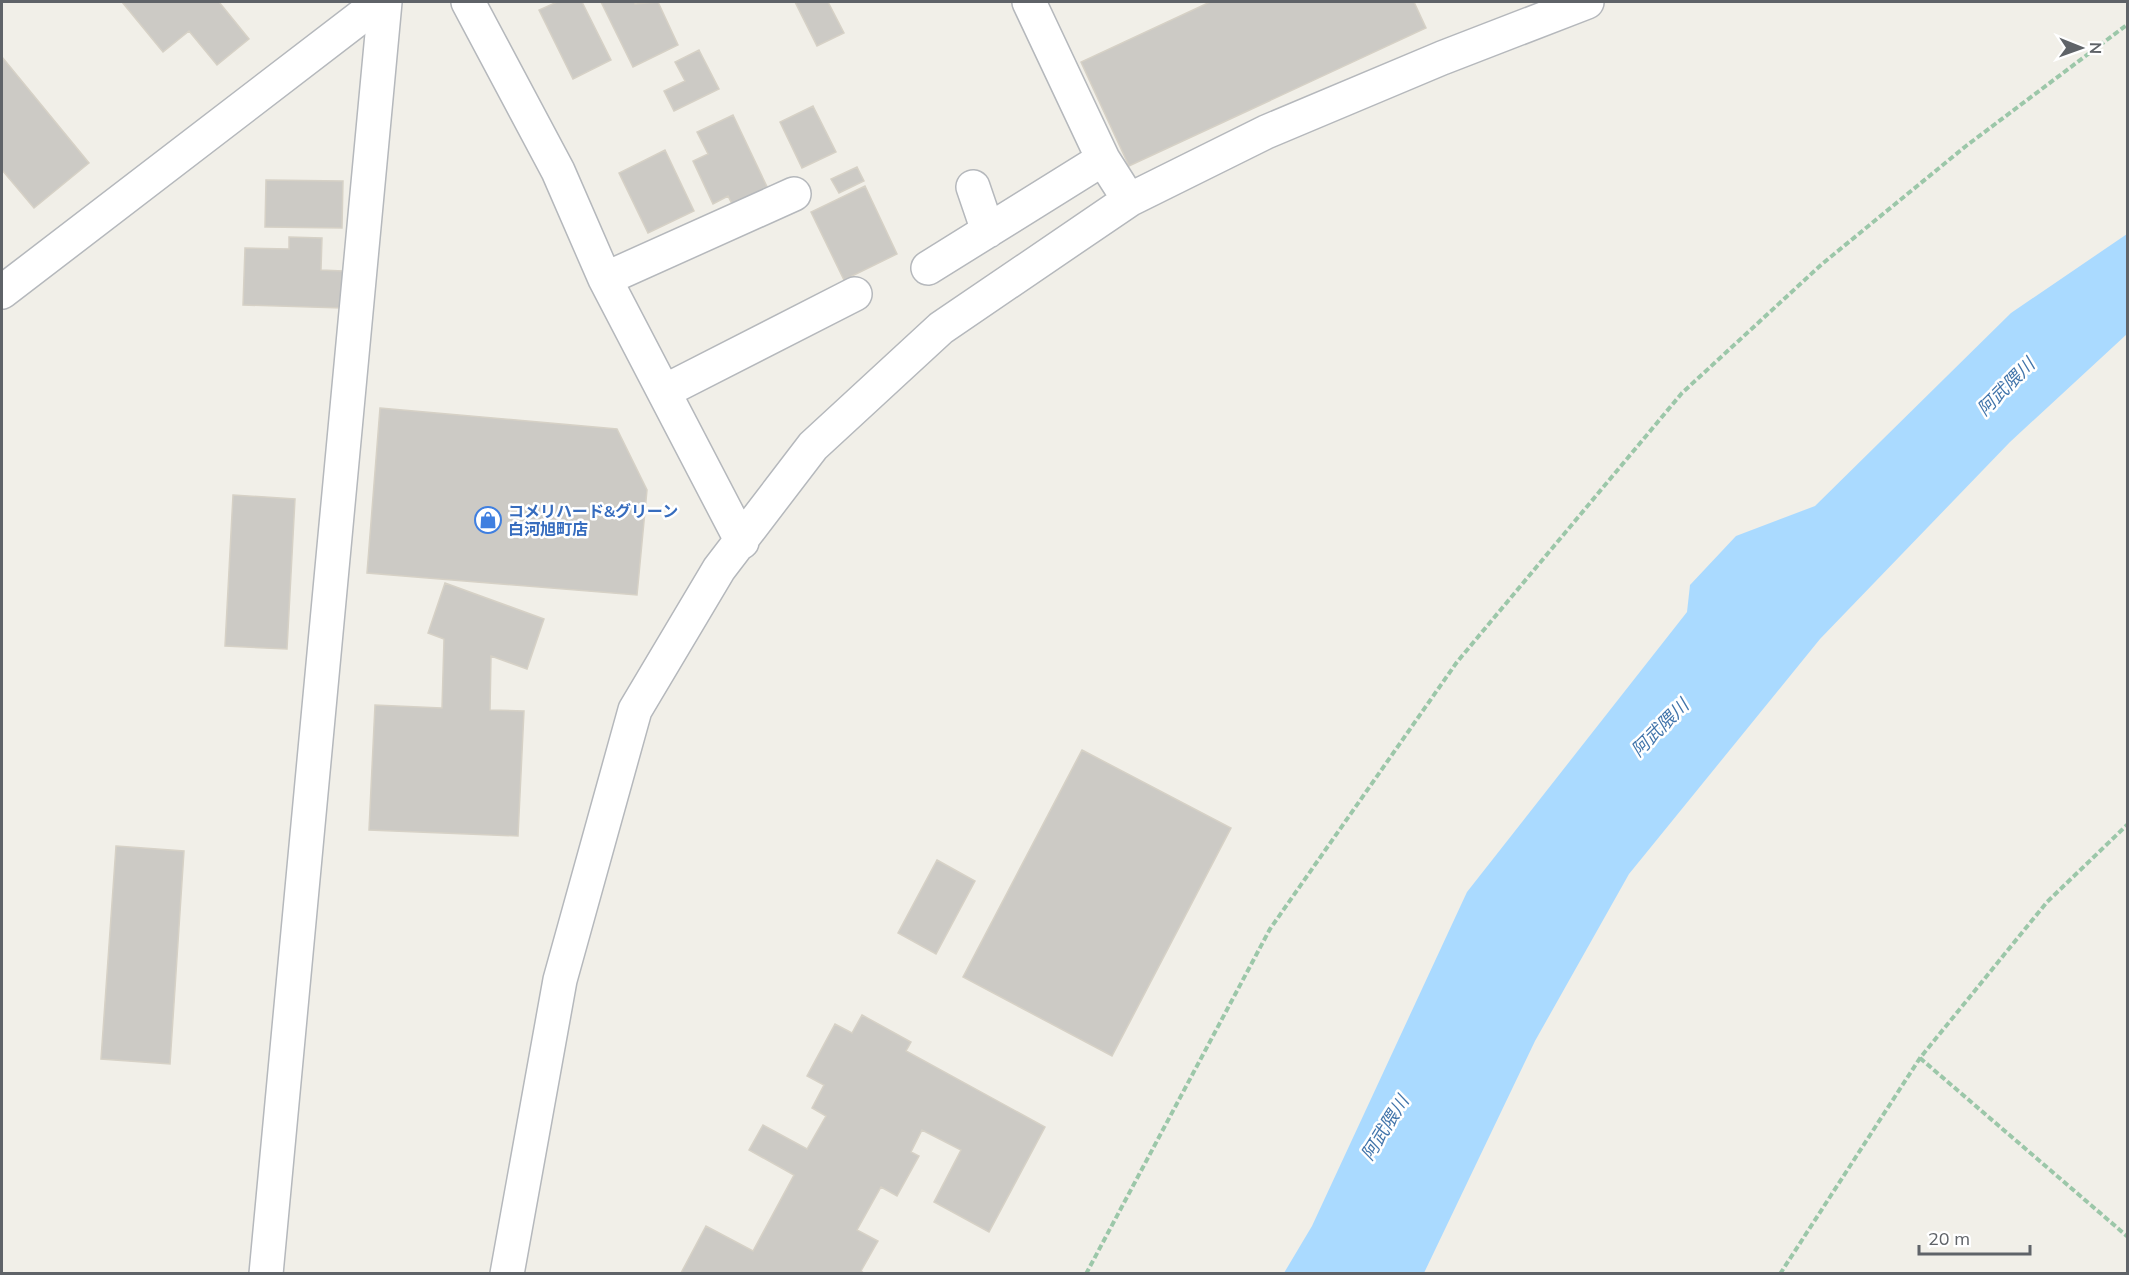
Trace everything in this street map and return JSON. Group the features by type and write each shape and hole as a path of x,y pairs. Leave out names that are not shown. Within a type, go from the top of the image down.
{"street":[{"path":"2,292 380,2"},
{"path":"266,1274 385,2"},
{"path":"468,2 558,171 605,279 742,542"},
{"path":"1029,2 1103,159 1129,200"},
{"path":"507,1274 560,980 635,710 719,569 742,542 813,446 941,328 1129,200 1266,132 1442,58 1587,2"},
{"path":"928,268 1103,159"},
{"path":"973,187 988,231"},
{"path":"605,279 794,194"},
{"path":"665,391 855,294"}],"path":[{"path":"1086,1274 1270,929 1457,662 1691,384 1822,264 1966,146 2127,24"},
{"path":"1780,1274 1920,1058 2047,902 2127,824"},
{"path":"1920,1058 2127,1237"}],"water":[{"name":"阿武隈川","path":"2127,234 2127,334 2010,442 1820,639 1629,874 1535,1041 1424,1273 1284,1273 1312,1226 1467,892 1687,612 1690,585 1736,536 1815,506 2011,313"}],"building":[{"path":"122,2 219,2 249,39 217,65 189,31 163,52"},
{"path":"557,2 582,2 611,60 573,79 539,10"},
{"path":"601,2 634,2 635,4 658,2 678,45 633,67"},
{"path":"795,2 828,2 844,33 817,46"},
{"path":"1210,2 1414,2 1426,28 1129,166 1081,62"},
{"path":"699,50 719,89 674,111 664,91 685,81 675,62"},
{"path":"2,57 89,163 34,208 2,170"},
{"path":"813,106 836,152 802,168 780,122"},
{"path":"733,115 770,193 735,210 728,196 713,204 693,161 708,154 697,132"},
{"path":"665,150 694,211 648,233 619,173"},
{"path":"857,167 864,181 839,193 831,179"},
{"path":"266,180 343,181 342,228 265,227"},
{"path":"865,186 897,254 844,280 811,212"},
{"path":"289,237 322,238 321,270 343,271 342,308 243,305 245,248 289,249"},
{"path":"380,408 617,429 647,490 637,595 367,573"},
{"path":"233,495 295,499 287,649 225,646"},
{"path":"445,583 544,619 527,669 491,656 490,710 524,711 518,836 369,830 375,705 442,708 444,639 428,633"},
{"path":"1082,750 1231,828 1112,1056 963,977"},
{"path":"116,846 184,851 170,1064 101,1059"},
{"path":"937,860 975,881 936,954 898,933"},
{"path":"862,1015 911,1042 906,1051 1045,1127 989,1232 934,1202 961,1150 922,1130 911,1152 919,1156 897,1196 881,1187 857,1230 878,1241 861,1271 865,1274 681,1273 706,1226 753,1251 794,1175 749,1150 763,1125 807,1149 826,1116 812,1108 824,1085 807,1076 835,1024 852,1033"}],"place":[{"name":"コメリハード&グリーン 白河旭町店","path":"488,520"}]}
